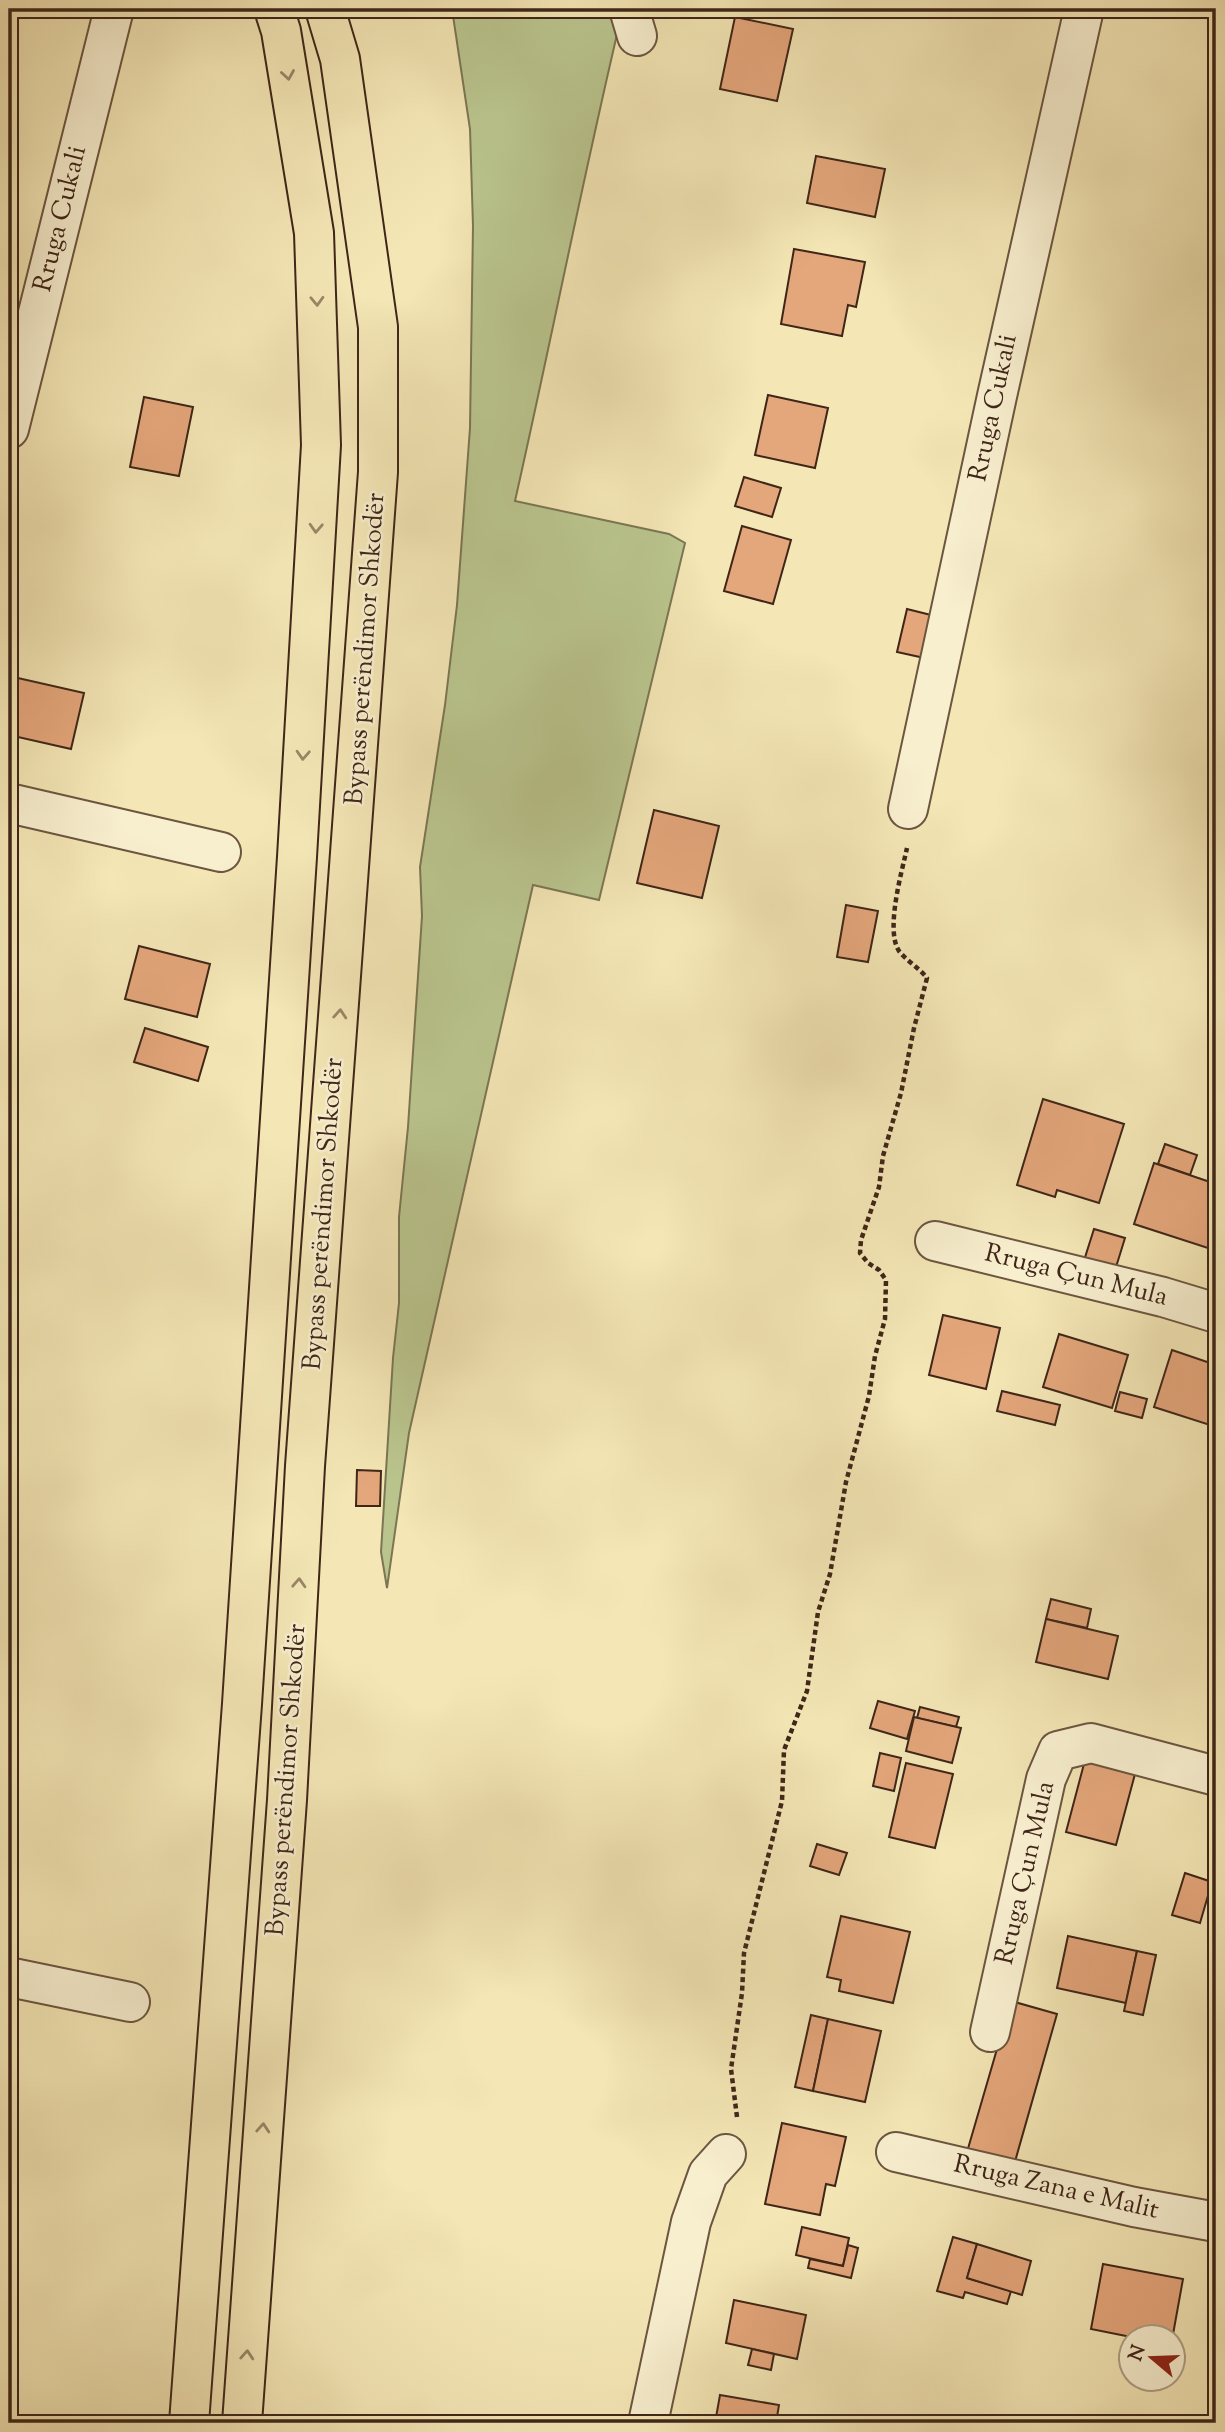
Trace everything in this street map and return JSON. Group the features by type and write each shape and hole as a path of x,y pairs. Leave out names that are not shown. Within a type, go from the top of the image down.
{"highway":[{"name":"Bypass perëndimor Shkodër","path":"189,2423 244,1676 321,445 314,233 281,31 274,9"},
{"name":"Bypass perëndimor Shkodër","path":"242,2423 287,1800 305,1466 378,472 378,327 340,59 325,9"}],"street":[{"name":"Rruga Cukali","path":"9,429 114,9"},
{"name":"Rruga Cukali","path":"908,809 1084,9"},
{"path":"9,803 221,852"},
{"name":"Rruga Çun Mula","path":"935,1241 1163,1297 1216,1313"},
{"name":"Rruga Çun Mula","path":"990,2032 1046,1779 1058,1751 1091,1743 1216,1776"},
{"path":"9,1977 130,2002"},
{"name":"Rruga Zana e Malit","path":"896,2152 1133,2207 1216,2222"},
{"path":"648,2423 691,2222 708,2174 726,2154"}],"path":[{"path":"726,2154 737,2121 738,2108 731,2069 742,1993 744,1953 782,1801 784,1750 807,1691 818,1612 830,1574 846,1482 869,1395 874,1356 885,1319 887,1280 880,1270 868,1263 860,1253 861,1240 879,1187 883,1156 901,1093 927,978 898,949 894,937 893,910 909,835 908,809"}],"green space":[{"path":"452,9 623,9 515,501 669,534 685,543 599,900 533,885 409,1433 387,1588 381,1552 399,1303 399,1217 408,1127 422,916 420,867 445,705 457,605 470,428 473,226 470,129"}],"building":[{"path":"735,17 793,29 777,101 720,89"},
{"path":"816,156 885,169 875,217 807,203"},
{"path":"794,249 865,262 856,307 848,305 842,336 781,324"},
{"path":"768,395 828,408 815,468 755,455"},
{"path":"144,397 193,407 179,476 130,467"},
{"path":"744,477 781,488 772,517 735,506"},
{"path":"742,526 791,540 773,604 724,591"},
{"path":"907,609 939,617 929,659 897,652"},
{"path":"9,676 84,693 71,749 9,735"},
{"path":"654,810 719,826 702,898 637,883"},
{"path":"846,905 878,911 868,962 837,957"},
{"path":"139,946 210,964 197,1017 125,999"},
{"path":"145,1028 208,1047 198,1081 134,1062"},
{"path":"1043,1099 1124,1124 1099,1203 1057,1190 1055,1197 1017,1185"},
{"path":"1165,1144 1197,1155 1190,1175 1158,1164"},
{"path":"1154,1163 1216,1184 1216,1232 1211,1249 1134,1224"},
{"path":"1094,1229 1125,1238 1112,1280 1081,1270"},
{"path":"943,1315 1000,1328 986,1389 929,1375"},
{"path":"1059,1334 1128,1355 1112,1408 1043,1387"},
{"path":"1172,1350 1216,1365 1216,1427 1154,1407"},
{"path":"1002,1391 1060,1405 1055,1425 997,1411"},
{"path":"1120,1392 1147,1399 1142,1418 1115,1411"},
{"path":"357,1470 381,1471 380,1506 356,1506"},
{"path":"1051,1599 1091,1609 1087,1628 1046,1619"},
{"path":"1046,1619 1118,1636 1108,1679 1036,1662"},
{"path":"878,1701 915,1711 907,1739 870,1728"},
{"path":"920,1707 959,1717 956,1727 917,1718"},
{"path":"914,1717 961,1728 952,1763 906,1751"},
{"path":"880,1753 901,1758 894,1791 873,1786"},
{"path":"1085,1760 1135,1774 1116,1845 1066,1832"},
{"path":"906,1763 953,1774 935,1848 889,1837"},
{"path":"817,1844 847,1853 839,1875 810,1866"},
{"path":"1185,1873 1212,1882 1200,1923 1172,1915"},
{"path":"841,1916 910,1932 893,2003 839,1991 841,1980 827,1977"},
{"path":"1068,1936 1137,1951 1126,2003 1057,1988"},
{"path":"1137,1951 1156,1955 1143,2015 1124,2011"},
{"path":"1011,2001 1057,2014 1014,2165 967,2152"},
{"path":"811,2015 828,2019 813,2091 795,2087"},
{"path":"828,2019 881,2031 865,2102 813,2091"},
{"path":"782,2123 846,2137 835,2186 826,2184 820,2215 765,2204"},
{"path":"802,2227 849,2238 843,2266 796,2255"},
{"path":"953,2237 977,2244 967,2278 1011,2291 1007,2304 965,2292 963,2298 937,2291"},
{"path":"977,2244 1031,2261 1022,2295 967,2278"},
{"path":"848,2245 858,2248 851,2278 808,2268 810,2259 843,2266"},
{"path":"1103,2264 1183,2279 1175,2324 1116,2324 1116,2334 1091,2329"},
{"path":"734,2300 806,2315 797,2359 726,2343"},
{"path":"752,2349 774,2354 771,2370 748,2365"},
{"path":"720,2395 779,2405 776,2423 715,2423"},
{"path":"933,2416 965,2423 931,2423"}]}
